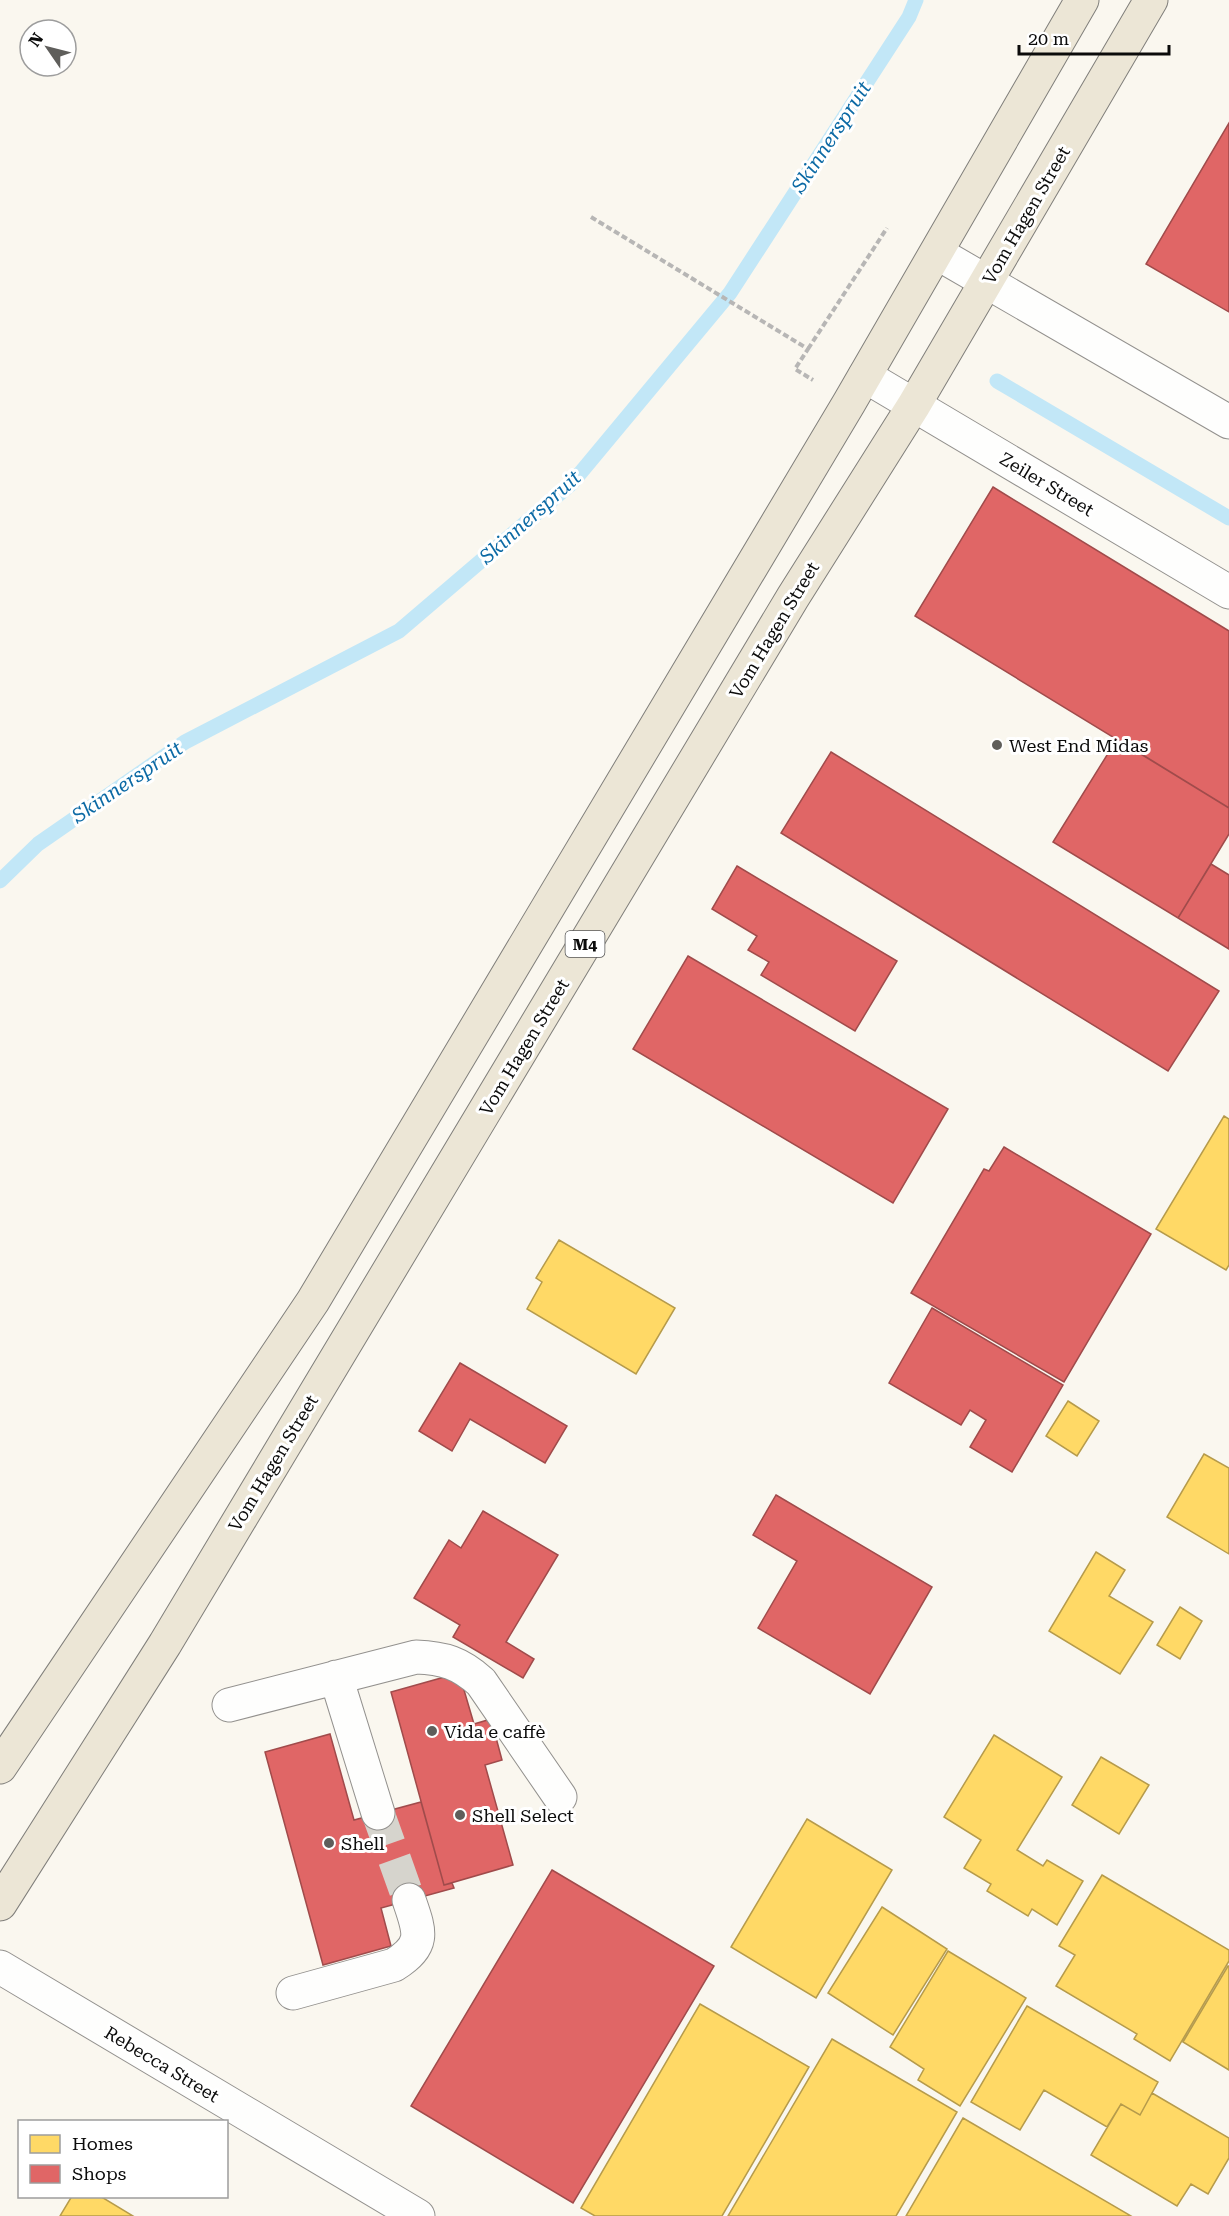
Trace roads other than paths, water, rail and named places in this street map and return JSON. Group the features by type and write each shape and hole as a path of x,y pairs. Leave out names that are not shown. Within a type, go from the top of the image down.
{"main road":[{"path":"0,1767 313,1301 865,376 1082,0"},
{"name":"Vom Hagen Street","path":"0,1904 165,1644 799,588 914,405 1151,0"}],"street":[{"path":"937,253 1229,422"},
{"name":"Zeiler Street","path":"865,376 1229,592"},
{"path":"230,1706 416,1657 441,1658 466,1668 482,1682 560,1797"},
{"path":"336,1677 378,1813"},
{"path":"293,1993 394,1965 406,1958 417,1943 420,1930 410,1900"},
{"name":"Rebecca Street","path":"0,1967 418,2216"}],"waterway":[{"name":"Skinnerspruit","path":"0,881 38,844 185,742 399,631 572,483 730,293 909,17 916,0"},
{"path":"997,381 1229,518"}],"tunnel":[{"path":"378,1813 409,1900"}],"place":[{"name":"West End Midas","path":"997,745"},
{"name":"Vida e caffè","path":"432,1731"},
{"name":"Shell Select","path":"460,1815"},
{"name":"Shell","path":"329,1843"}]}
